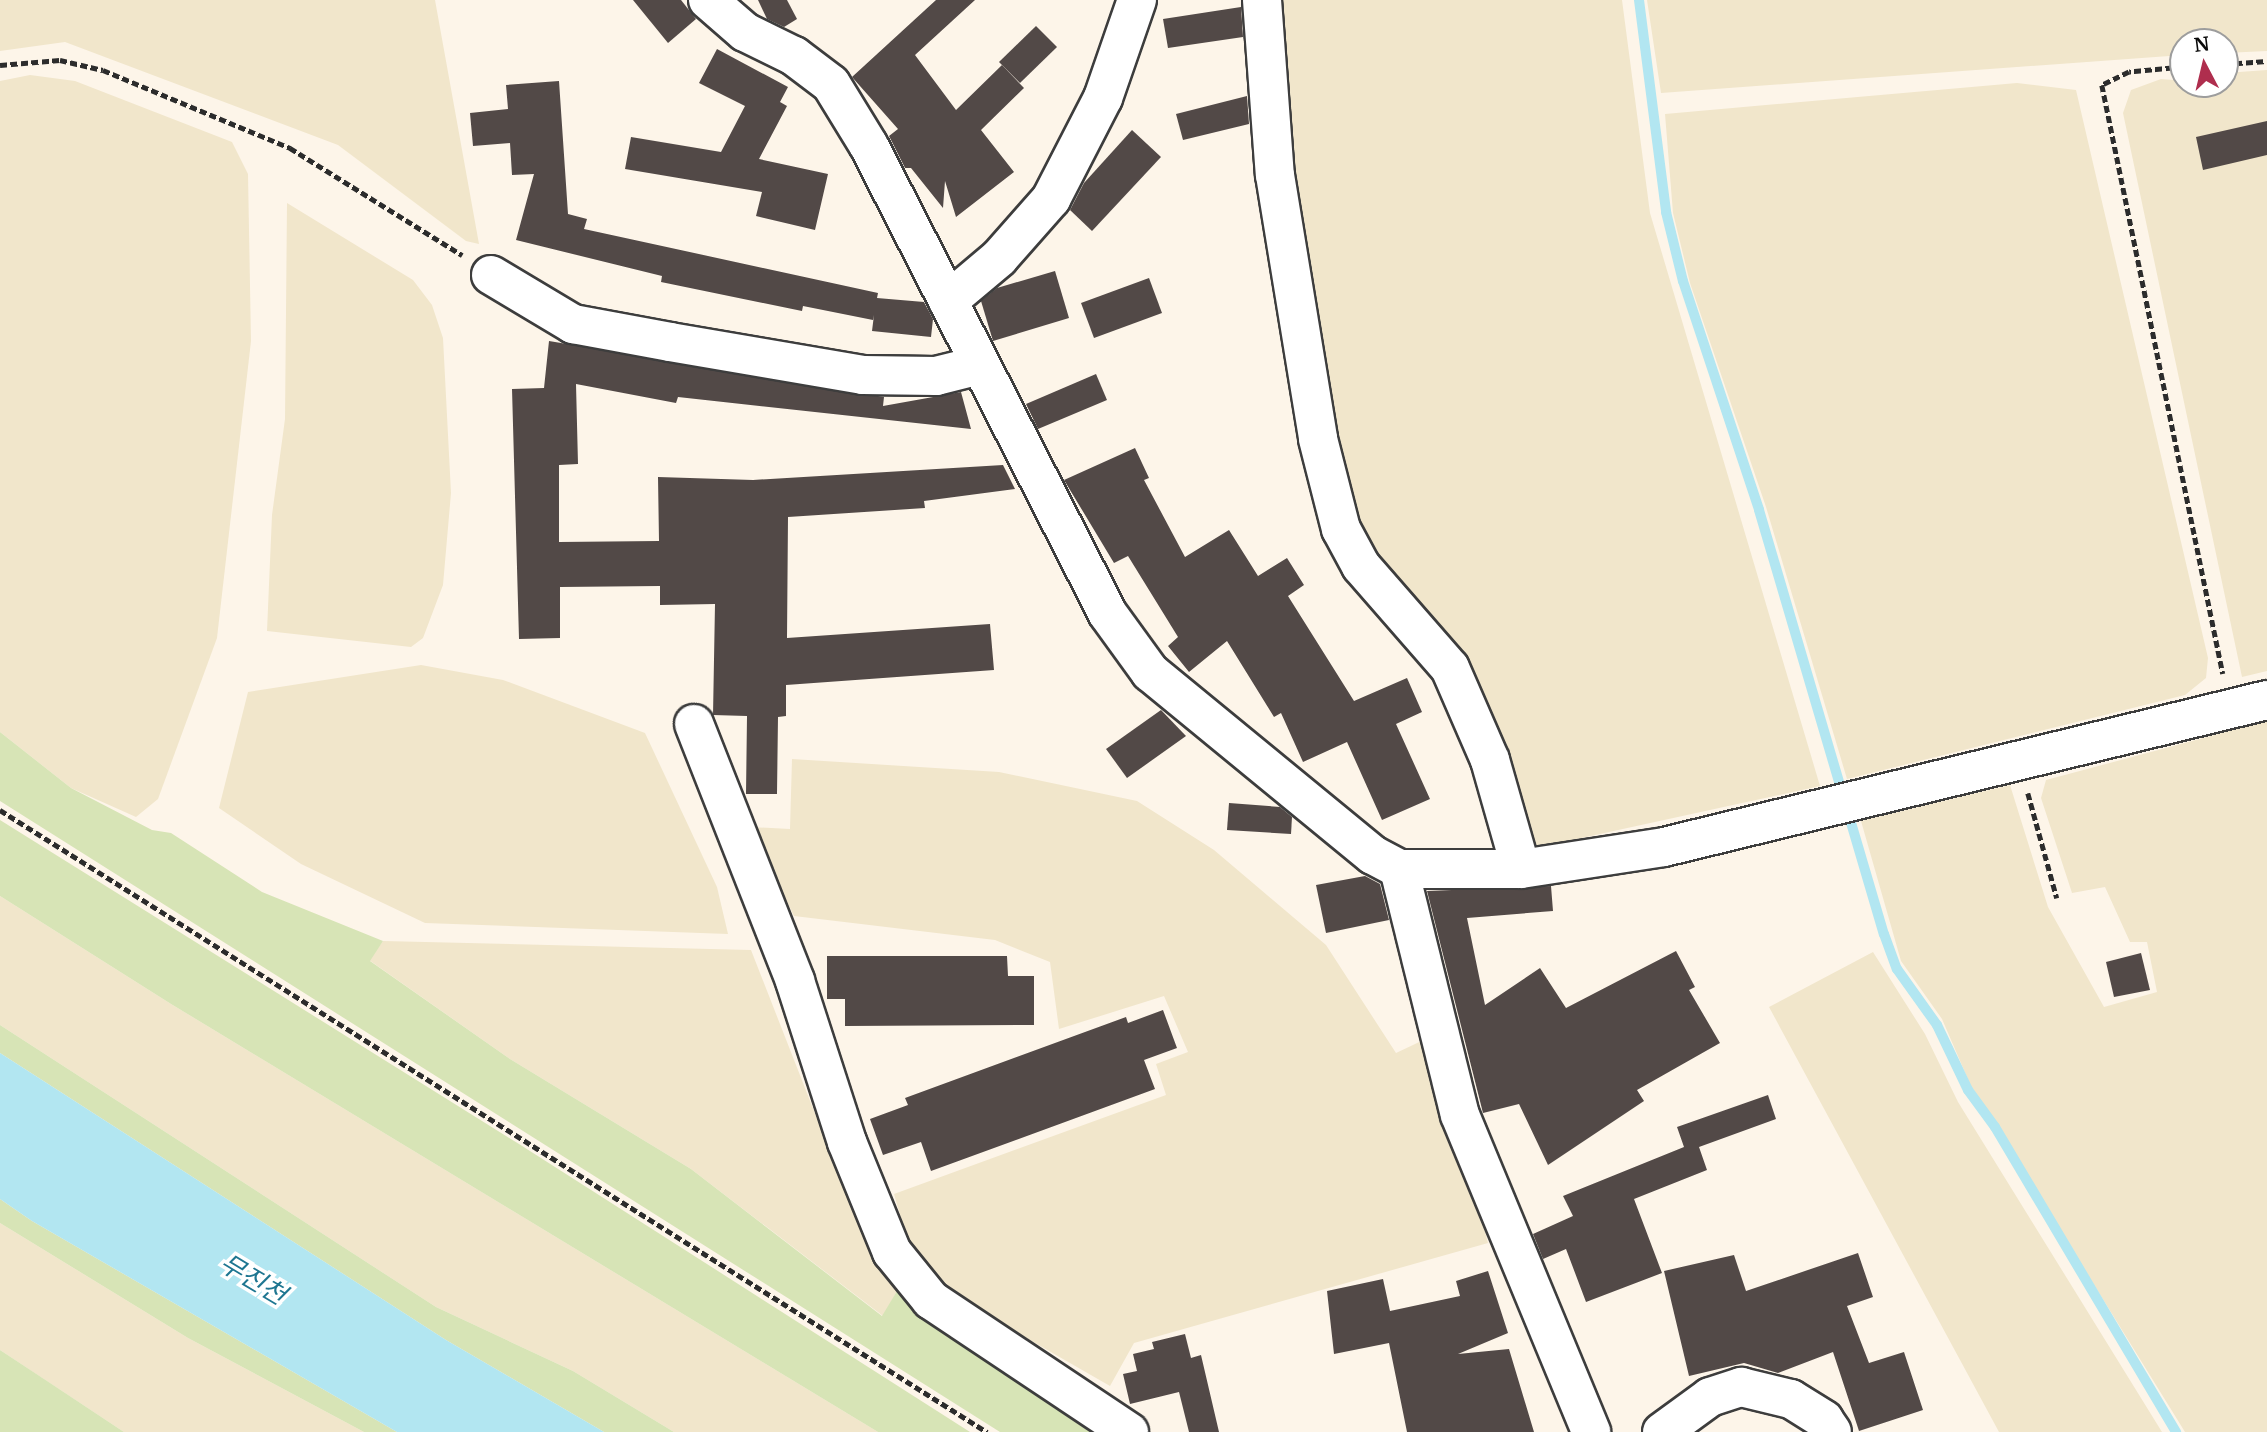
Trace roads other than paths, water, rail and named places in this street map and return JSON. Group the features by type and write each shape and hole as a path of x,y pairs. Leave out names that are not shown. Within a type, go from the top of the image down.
{"street":[{"path":"708,0 745,32 831,84 869,146 1108,614 1150,672 1373,855 1399,869 1521,869 1664,847 2267,700"},
{"path":"948,301 999,258 1051,199 1103,98 1137,0"},
{"path":"1262,0 1275,175 1318,439 1341,529 1361,566 1450,668 1490,760 1521,869"},
{"path":"491,275 573,324 670,342 863,375 936,376 980,365"},
{"path":"694,724 795,981 847,1142 892,1252 931,1300 1129,1432"},
{"path":"1399,869 1460,1115 1591,1432"},
{"path":"1662,1432 1710,1397 1741,1387 1791,1399 1824,1420 1832,1432"}],"water":[{"name":"무진천","path":"0,1053 446,1340 604,1432 397,1432 32,1221 0,1199"}],"waterway":[{"path":"1639,0 1666,212 1683,281 1759,510 1884,934 1897,969 1937,1025 1968,1090 1995,1127 2176,1432"}]}
